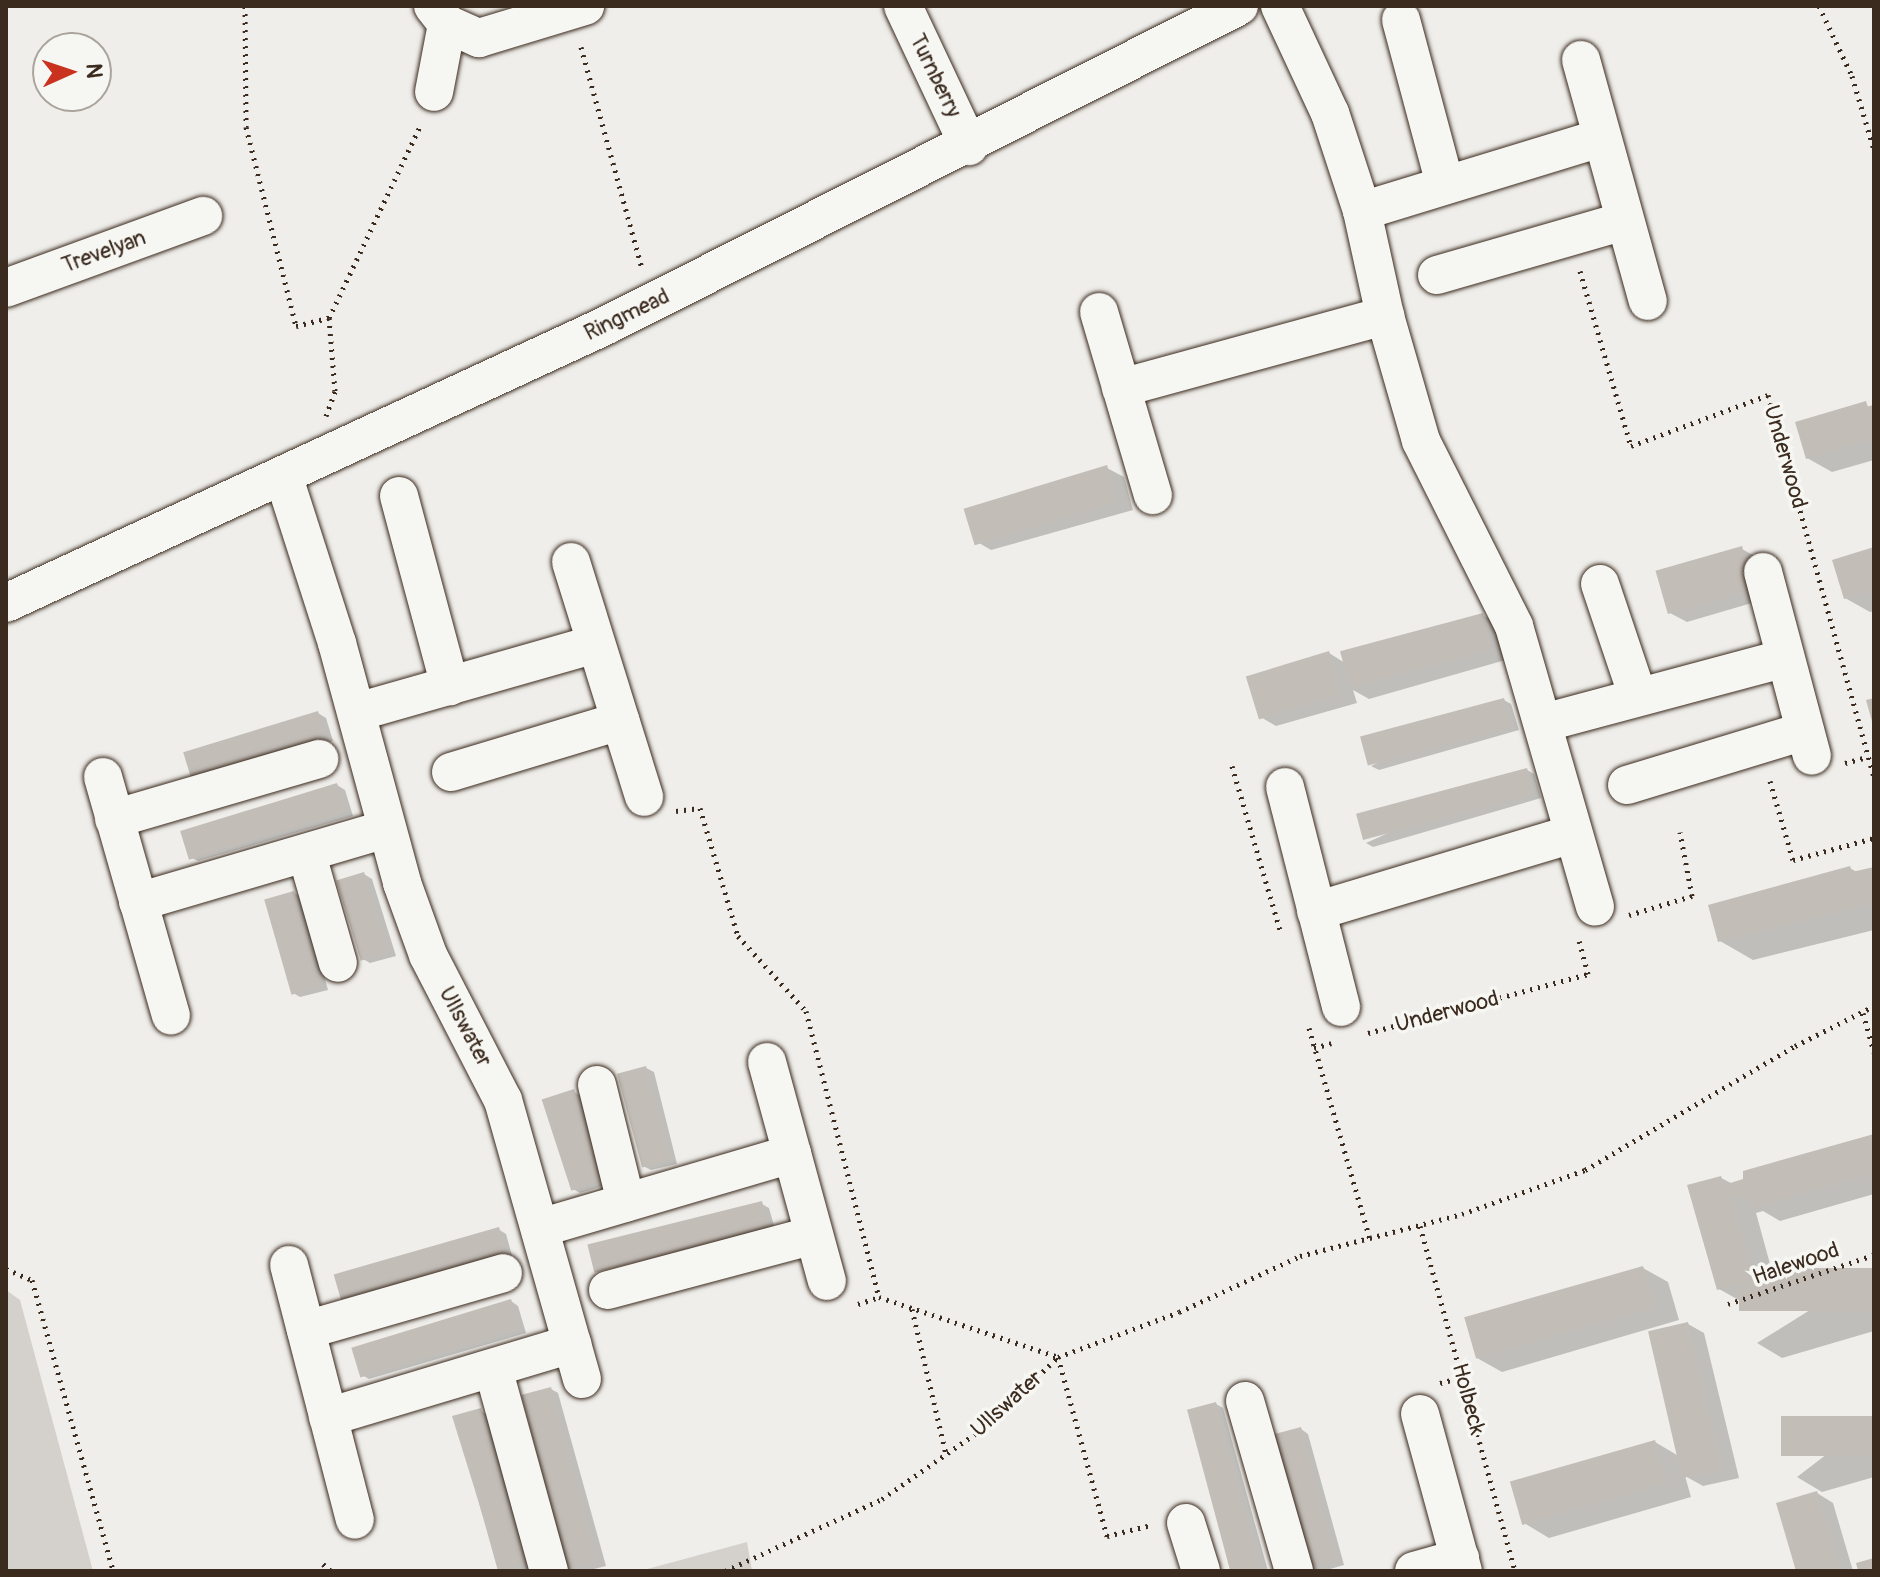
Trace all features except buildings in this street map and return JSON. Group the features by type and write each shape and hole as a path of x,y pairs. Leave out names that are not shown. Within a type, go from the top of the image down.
{"street":[{"name":"Turnberry","path":"903,6 969,146"},
{"name":"Ringmead","path":"6,603 284,478 969,146 1239,6"},
{"path":"1280,6 1330,113 1362,211 1385,316 1421,441 1514,626 1595,919"},
{"path":"434,92 440,15 479,38 578,8"},
{"path":"1401,20 1445,184"},
{"path":"1581,60 1648,301"},
{"path":"1362,211 1601,138"},
{"name":"Trevelyan","path":"6,288 203,216"},
{"path":"1437,275 1624,221"},
{"path":"1099,312 1153,495"},
{"path":"1121,388 1385,316"},
{"name":"Ullswater","path":"284,478 357,712 386,829 428,955 503,1100 577,1361 493,1368 328,1417"},
{"path":"399,496 450,686"},
{"path":"571,562 644,797"},
{"path":"1627,785 1760,745 1809,744 1763,572"},
{"path":"1600,584 1638,697"},
{"path":"357,712 596,644"},
{"path":"1543,723 1785,658"},
{"path":"451,772 620,721"},
{"path":"114,819 319,759"},
{"path":"103,777 171,1016"},
{"path":"1285,787 1349,1027"},
{"path":"138,902 307,855 386,829"},
{"path":"1316,911 1572,834"},
{"path":"307,855 338,963"},
{"path":"767,1062 814,1235 839,1294"},
{"path":"597,1085 626,1202"},
{"path":"540,1228 792,1154"},
{"path":"608,1290 814,1235"},
{"path":"289,1265 355,1520"},
{"path":"306,1330 503,1273"},
{"path":"493,1368 549,1571"},
{"path":"1245,1401 1294,1571"},
{"path":"1414,1571 1462,1565 1420,1414"},
{"path":"1186,1523 1201,1571"}],"path":[{"path":"245,6 246,127 296,326 329,318"},
{"path":"1819,6 1852,76 1874,150"},
{"path":"578,8 642,268"},
{"path":"325,418 335,391 329,318 403,167 434,92"},
{"name":"Underwood","path":"1570,238 1631,446 1768,395 1874,776"},
{"path":"1760,745 1793,860 1874,838"},
{"path":"644,797 666,813 700,808 738,936 806,1011 879,1297 839,1294"},
{"path":"1595,919 1692,896 1680,832"},
{"name":"Underwood","path":"1314,1048 1349,1027 1588,974 1595,919"},
{"path":"1186,1523 1164,1521 1107,1536 1058,1357 1179,1312 1300,1256 1420,1226 1585,1170 1795,1046 1874,1006"},
{"path":"1863,1013 1874,1052"},
{"name":"Holbeck","path":"1420,1226 1515,1571"},
{"name":"Halewood","path":"1728,1304 1874,1255"},
{"path":"6,1269 32,1280 113,1571"},
{"name":"Ullswater","path":"725,1571 882,1499 985,1427 1058,1357 879,1297"},
{"name":"Ullswater","path":"912,1308 946,1454"},
{"path":"323,1564 331,1571"}],"shaded area":[{"path":"6,1290 20,1300 93,1571 6,1571"},
{"path":"747,1542 752,1571 640,1571"}]}
